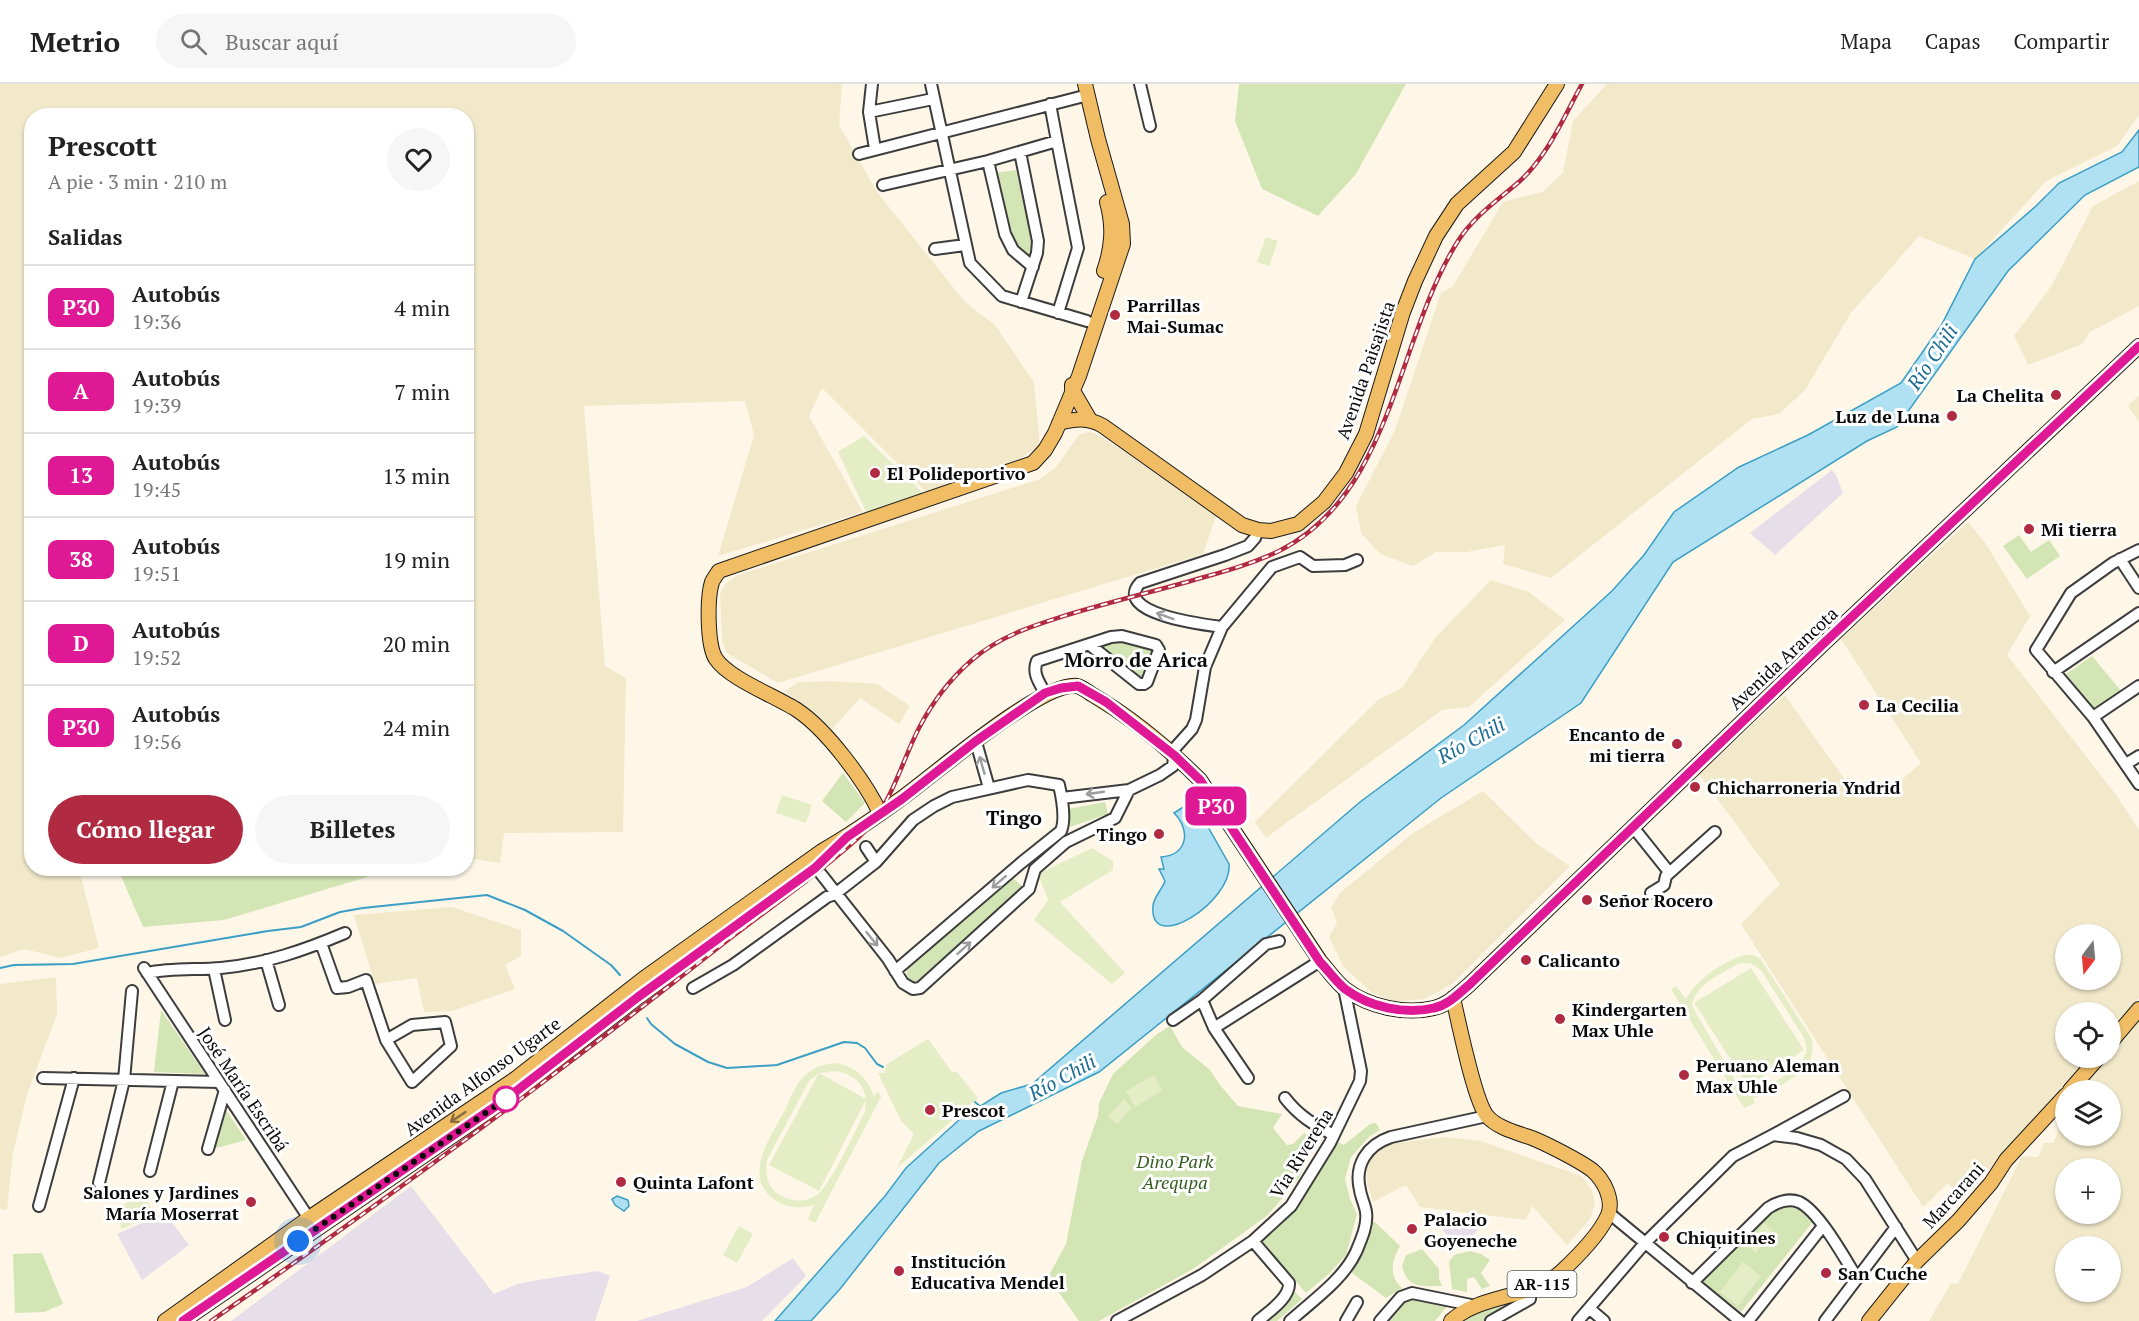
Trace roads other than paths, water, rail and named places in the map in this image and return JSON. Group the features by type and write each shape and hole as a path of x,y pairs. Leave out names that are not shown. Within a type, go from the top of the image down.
{"main road":[{"name":"Avenida Paisajista","path":"1090,420 1141,451 1229,518 1242,525 1271,531 1298,524 1324,502 1346,473 1366,434 1414,280 1436,236 1456,204 1514,152 1557,84"},
{"path":"1083,90 1091,141 1111,216 1112,240 1108,260 1071,375 1072,389 1090,420"},
{"path":"880,813 866,787 823,733 798,711 729,672 716,659 710,640 710,591 713,579 719,571 1033,463 1045,450 1079,376 1123,244 1119,213 1083,90"},
{"name":"Avenida Arancota","path":"1453,998 1822,645 1895,579 1972,502 2139,346"},
{"path":"1059,423 1075,419 1090,420"},
{"name":"Avenida Alfonso Ugarte","path":"165,1321 312,1223 506,1099 630,995 902,799 976,741 1045,693 1061,688 1078,686 1106,702 1174,755 1200,780 1320,962 1344,988 1368,1003 1398,1010 1434,1008 1453,998"},
{"path":"1453,998 1476,1088 1487,1116 1496,1124 1536,1140 1593,1171 1603,1183 1609,1197 1609,1213"},
{"path":"2121,1030 2139,1009"},
{"path":"2079,1080 2089,1068"},
{"name":"Marcarani","path":"1869,1321 1917,1261 1958,1221 1991,1183 2007,1160 2055,1107"},
{"name":"AR-115","path":"1451,1321 1476,1306 1531,1290 1560,1273 1602,1225 1609,1213"},
{"name":"Avenida Alfonso Ugarte","path":"183,1321 312,1223"}],"street":[{"path":"872,84 869,112 875,149"},
{"path":"931,84 970,263 1002,296 1087,321"},
{"path":"1140,84 1150,126"},
{"path":"859,154 1050,104 1083,90"},
{"path":"869,112 933,99"},
{"path":"1050,104 1078,248 1058,313"},
{"path":"883,185 988,161 1057,141"},
{"path":"1020,152 1038,241 1033,267 1021,302"},
{"path":"988,161 1005,234 1013,250 1033,267"},
{"path":"935,249 965,245"},
{"path":"1222,627 1187,622 1156,613 1139,603 1135,596 1136,589 1140,583 1248,546 1258,530"},
{"path":"2139,550 2120,559 2070,592 2036,650 2093,717 2139,784"},
{"path":"1062,798 1129,790 1173,766 1175,748 1196,720 1204,667 1222,627 1272,567 1300,557 1313,566 1345,565 1357,560"},
{"path":"2120,559 2139,588"},
{"path":"2053,672 2139,613"},
{"path":"1045,693 1035,673 1034,668 1037,661 1090,645 1122,636 1156,645 1159,650 1147,682 1139,684 1090,645"},
{"path":"2093,717 2139,686"},
{"path":"976,741 989,788"},
{"path":"2126,764 2139,756"},
{"path":"693,988 733,965 827,897 835,894 876,862 913,820 934,806 952,797 1028,780 1059,785 1064,837 1035,869 1029,889 932,980 920,988 913,988 903,982 888,959 835,894 812,864"},
{"path":"895,971 1021,863 1064,837 1115,818 1129,790"},
{"path":"1633,827 1669,872"},
{"path":"1651,893 1664,885 1669,872 1714,832"},
{"path":"866,847 876,862"},
{"path":"1021,863 1033,874"},
{"path":"225,1020 214,969 294,954 345,933"},
{"path":"1173,1020 1202,1000 1266,944 1279,941"},
{"path":"321,943 337,988 348,987 366,980 386,1040 412,1082 451,1046 445,1022 412,1024 386,1040"},
{"path":"266,960 279,1005"},
{"path":"1214,1028 1320,962"},
{"name":"José María Escribá","path":"214,969 145,971 312,1223"},
{"name":"Via Rivereña","path":"1117,1321 1202,1275 1253,1241 1291,1206 1334,1135 1360,1081 1344,988"},
{"path":"99,1183 124,1080 132,991"},
{"path":"1202,1000 1214,1028 1248,1077"},
{"path":"44,1078 173,1081 222,1086 208,1149"},
{"path":"39,1206 74,1078"},
{"path":"150,1171 173,1081"},
{"path":"1578,1321 1646,1243 1734,1156 1844,1096"},
{"path":"1285,1098 1296,1112 1314,1126 1334,1135"},
{"path":"1290,1321 1344,1271 1355,1254 1364,1230 1366,1212 1358,1179 1359,1166 1368,1150 1380,1141 1391,1137 1487,1116"},
{"path":"1773,1135 1797,1138 1821,1145 1846,1159 1865,1179 1917,1261"},
{"path":"1692,1283 1768,1208 1779,1201 1798,1202 1814,1213 1857,1278"},
{"path":"1609,1213 1740,1321"},
{"path":"1748,1321 1822,1226"},
{"path":"1825,1321 1896,1227"},
{"path":"1253,1241 1289,1283 1286,1295 1258,1321"},
{"path":"1491,1321 1530,1299 1531,1290"},
{"path":"1380,1321 1401,1297 1412,1293 1476,1306"},
{"path":"1346,1321 1358,1302"},
{"path":"1590,1309 1604,1321"}],"water":[{"name":"Río Chili","path":"2139,130 2139,167 2085,195 2008,271 1897,427 1867,441 1673,562 1581,703 1441,798 1099,1072 979,1131 939,1163 840,1289 811,1321 775,1321 885,1196 906,1168 960,1119 1001,1093 1032,1084 1360,802 1464,725 1612,591 1644,555 1674,512 1739,467 1808,435 1901,383 1942,324 1975,259 2059,183 2122,152"},
{"path":"1191,802 1195,804 1229,864 1227,878 1206,907 1191,918 1164,926 1155,920 1153,906 1165,881 1159,869 1164,869 1161,857 1177,852 1181,847 1184,841 1183,827 1174,813"},
{"path":"617,1196 628,1200 629,1206 624,1211 615,1205 612,1199"}],"waterway":[{"path":"0,968 14,965 73,964 301,927 340,912 363,908 487,895 525,910 563,931 611,965 620,975"},
{"path":"647,1018 675,1044 708,1062 727,1068 777,1065 844,1042 857,1043 865,1048 877,1064 883,1067"},
{"path":"975,1102 982,1108"}],"railway":[{"path":"211,1321 529,1093 842,852 870,826 879,813 894,786 919,728 936,700 972,660 994,644 1041,623 1257,560 1279,551 1317,525 1346,492 1369,454 1388,411 1437,280 1458,241 1479,216 1520,181 1539,160 1582,84"}],"place":[{"name":"Parrillas Mai-Sumac","path":"1115,315"},
{"name":"La Chelita","path":"2056,395"},
{"name":"Luz de Luna","path":"1952,416"},
{"name":"El Polideportivo","path":"875,473"},
{"name":"Mi tierra","path":"2029,529"},
{"name":"La Cecilia","path":"1864,705"},
{"name":"Encanto de mi tierra","path":"1677,744"},
{"name":"Chicharroneria Yndrid","path":"1695,787"},
{"name":"Tingo","path":"1159,834"},
{"name":"Señor Rocero","path":"1587,900"},
{"name":"Calicanto","path":"1526,960"},
{"name":"Kindergarten Max Uhle","path":"1560,1019"},
{"name":"Peruano Aleman Max Uhle","path":"1684,1075"},
{"name":"Prescot","path":"930,1110"},
{"name":"Quinta Lafont","path":"621,1182"},
{"name":"Salones y Jardines María Moserrat","path":"251,1202"},
{"name":"Palacio Goyeneche","path":"1412,1229"},
{"name":"Chiquitines","path":"1664,1237"},
{"name":"Institución Educativa Mendel","path":"899,1271"},
{"name":"San Cuche","path":"1826,1273"}],"district":[{"name":"Morro de Arica","path":"1136,659"},
{"name":"Tingo","path":"1014,817"}],"park label":[{"name":"Dino Park Arequpa","path":"1175,1171"}]}
